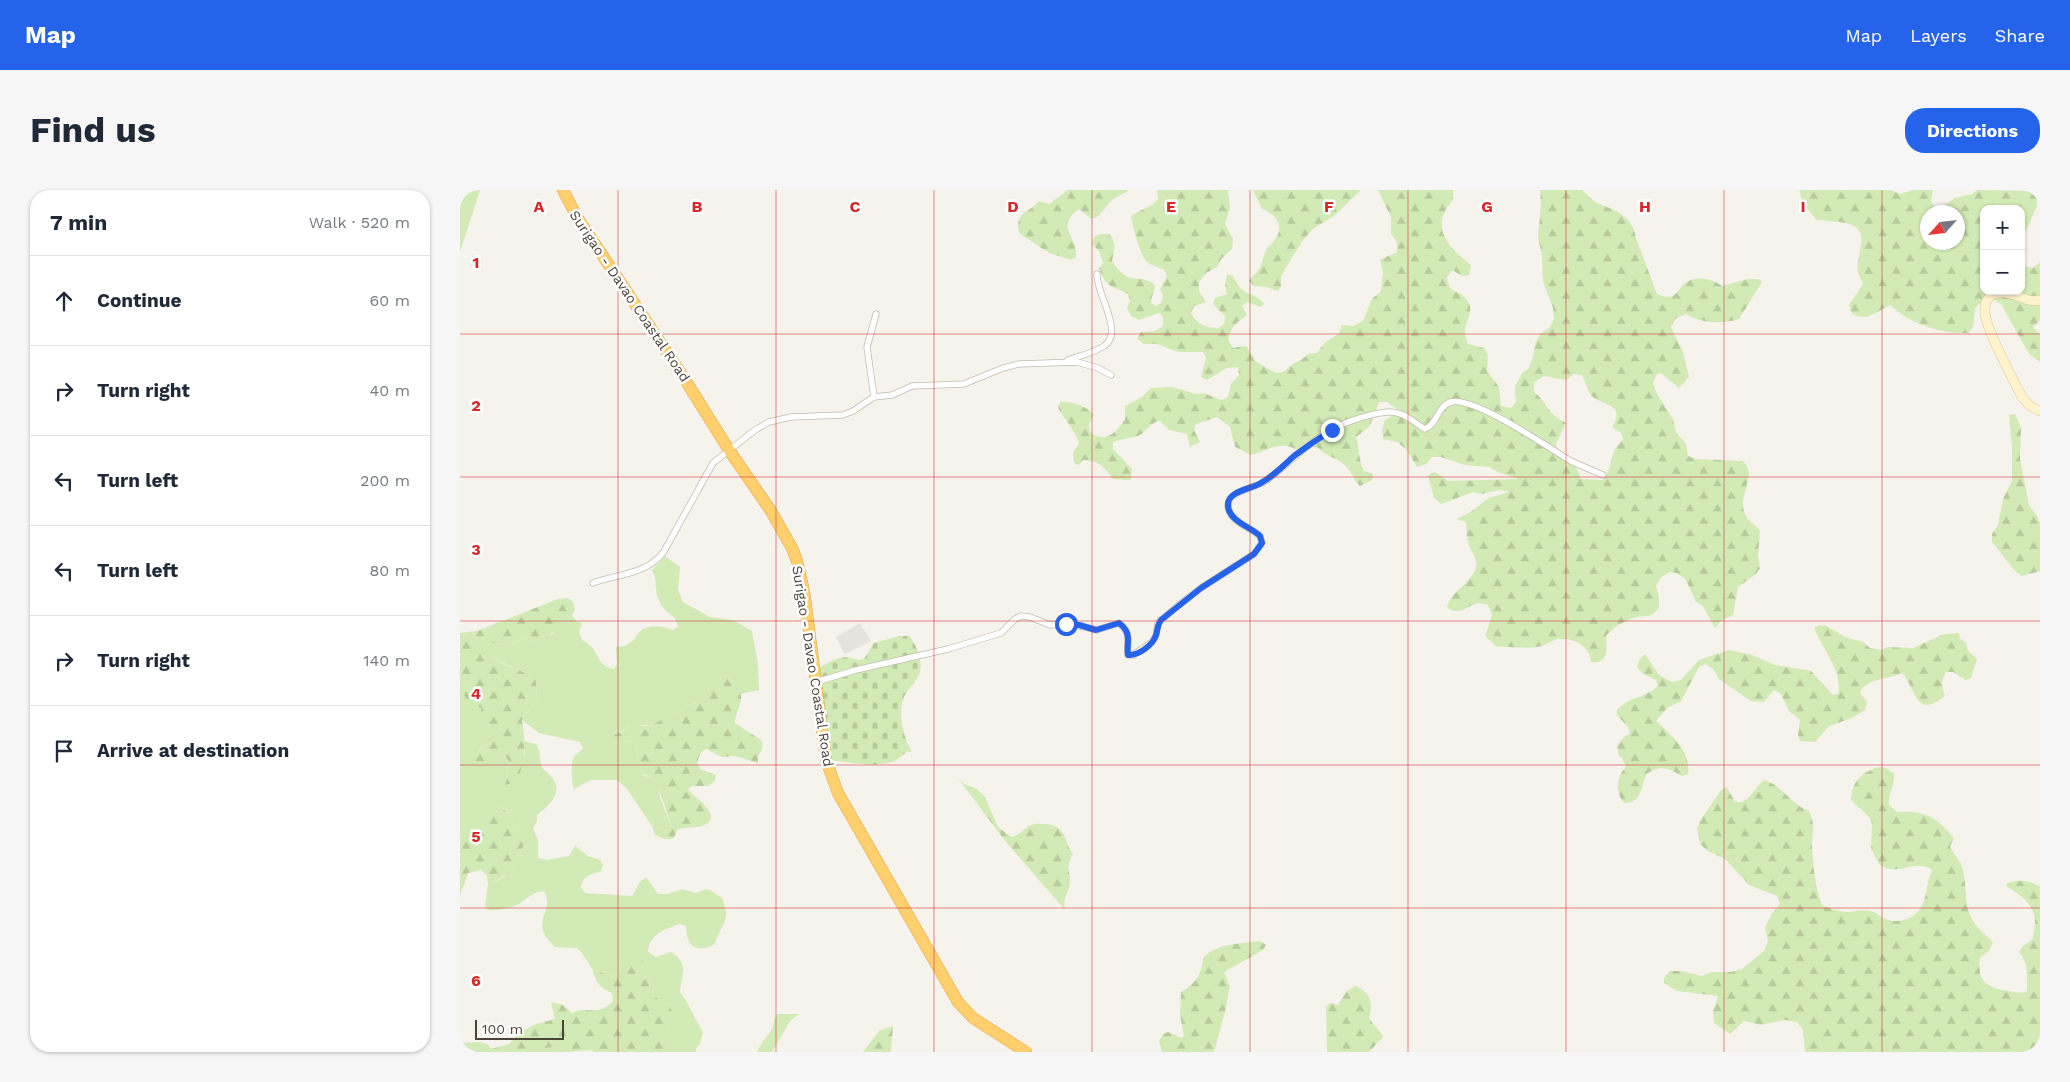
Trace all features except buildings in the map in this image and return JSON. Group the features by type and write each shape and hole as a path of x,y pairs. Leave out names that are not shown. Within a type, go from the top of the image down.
{"highway":[{"name":"Surigao - Davao Coastal Road","path":"563,190 581,224 785,534 797,562 804,591 826,760 832,781 846,808 958,1002 973,1018 1026,1052"}],"street":[{"path":"1063,362 1098,349 1109,340 1112,328 1099,291 1097,274"},
{"path":"2040,300 2027,300 2011,294 1998,293 1986,300 1985,312 1990,328 2022,397 2030,406 2040,411"},
{"path":"874,397 867,347 876,314"},
{"path":"593,583 642,570 656,561 671,538 706,472 718,458 759,427 769,422 791,417 844,415 874,397 892,395 916,385 946,386 964,384 1011,366 1063,362 1085,364 1104,370 1111,375"},
{"path":"816,682 856,670 997,635 1005,632 1015,619 1021,616 1030,617 1050,625 1072,624 1096,630 1119,623 1125,629 1129,638 1128,655 1133,655 1151,643 1161,620 1201,588 1246,560 1260,548 1262,543 1260,536 1240,523 1231,514 1228,505 1230,498 1260,484 1319,438 1355,420 1393,412 1409,418 1426,429 1430,427 1440,410 1448,403 1464,402 1497,416 1545,443 1573,462 1603,475"}],"shaded area":[{"path":"860,623 871,641 845,654 836,637"}],"green space":[{"path":"460,190 480,190 460,252"},
{"path":"1068,190 1129,190 1112,200 1095,218 1091,219 1079,209 1072,215 1068,221 1068,226 1076,249 1076,257 1071,260 1049,253 1019,233 1018,226 1020,217 1039,201 1049,204"},
{"path":"1157,190 1228,190 1230,207 1225,224 1233,239 1232,249 1222,258 1217,267 1206,273 1199,282 1199,291 1206,302 1194,306 1191,313 1199,323 1205,326 1218,328 1224,324 1225,316 1213,304 1215,298 1227,294 1225,286 1227,274 1233,276 1241,289 1264,304 1260,307 1247,302 1242,306 1247,315 1234,326 1228,340 1233,348 1247,347 1255,361 1278,373 1285,371 1308,354 1317,353 1325,342 1339,334 1342,325 1353,326 1363,321 1372,299 1381,291 1383,273 1380,260 1397,252 1397,242 1391,234 1391,217 1378,190 1453,190 1453,200 1442,219 1442,228 1449,244 1471,265 1469,275 1461,276 1453,270 1447,277 1448,283 1452,290 1462,295 1470,305 1470,313 1465,328 1468,344 1484,348 1488,355 1487,371 1499,387 1501,406 1511,408 1516,402 1515,387 1522,373 1529,368 1535,344 1540,334 1549,328 1554,319 1553,308 1543,281 1542,255 1538,238 1541,203 1540,190 1582,190 1597,203 1627,219 1634,230 1657,294 1666,297 1672,296 1684,284 1693,279 1708,279 1722,286 1748,279 1759,279 1762,282 1739,319 1712,322 1699,320 1686,314 1675,319 1671,327 1683,352 1689,377 1679,388 1661,373 1657,374 1653,383 1657,394 1673,419 1676,432 1686,444 1688,456 1696,459 1742,461 1747,466 1749,473 1744,495 1744,511 1749,520 1760,530 1758,556 1760,568 1756,574 1738,587 1733,615 1721,621 1715,628 1703,606 1696,602 1686,580 1677,573 1670,572 1660,578 1656,586 1659,608 1650,615 1624,622 1609,633 1606,636 1606,655 1601,661 1591,662 1585,647 1565,639 1559,639 1537,647 1497,647 1485,636 1492,615 1488,605 1475,604 1460,611 1447,607 1449,601 1474,573 1476,567 1475,558 1467,539 1466,522 1457,519 1469,513 1489,498 1509,492 1499,490 1482,494 1473,492 1441,504 1434,498 1428,475 1435,472 1448,481 1519,479 1489,467 1465,465 1441,457 1432,457 1426,464 1417,467 1406,449 1397,442 1383,439 1382,430 1385,420 1396,414 1396,408 1387,402 1379,402 1370,426 1356,437 1362,467 1364,471 1373,474 1372,480 1360,486 1345,465 1317,447 1307,448 1303,452 1289,447 1278,446 1251,455 1235,447 1230,427 1217,417 1196,424 1194,430 1200,442 1190,447 1187,434 1169,430 1160,421 1151,425 1140,435 1113,442 1113,449 1132,469 1131,480 1113,479 1104,468 1093,461 1083,460 1079,465 1074,463 1073,453 1079,443 1058,408 1060,402 1068,402 1088,409 1094,415 1089,424 1090,432 1105,437 1114,433 1125,420 1125,406 1142,397 1151,388 1172,387 1196,394 1203,393 1222,400 1228,397 1231,384 1239,375 1238,367 1227,368 1207,380 1201,377 1206,358 1203,352 1178,352 1157,344 1144,344 1137,339 1141,332 1155,331 1163,326 1163,317 1159,313 1139,320 1131,316 1127,308 1130,301 1128,294 1110,285 1101,274 1099,268 1103,263 1099,251 1092,244 1094,237 1101,234 1109,234 1114,243 1112,261 1118,269 1124,275 1143,279 1155,285 1151,303 1156,306 1161,303 1163,296 1160,289 1167,276 1164,270 1150,264 1144,258 1131,216 1158,199","holes":["1574,374 1582,375 1590,394 1615,409 1617,413 1612,427 1621,433 1623,439 1615,450 1603,480 1581,479 1577,469 1557,450 1556,444 1566,423 1551,412 1534,392 1534,382 1544,376 1566,380"]},
{"path":"1253,190 1361,190 1334,216 1314,228 1303,240 1281,277 1281,286 1278,291 1254,286 1249,281 1260,267 1266,250 1276,238 1279,229 1277,220 1271,213 1262,209"},
{"path":"1799,190 1890,190 1900,194 1912,190 1933,190 1931,200 1933,205 1920,205 1920,250 1965,250 1965,205 1945,205 1955,198 1972,194 1977,190 2037,191 2037,206 2026,231 2025,205 1980,205 1980,295 2025,295 2025,266 2033,268 2040,262 2040,320 2033,327 2040,334 2040,362 2029,354 2001,304 1993,299 1984,299 1975,308 1973,328 1968,333 1937,330 1907,318 1890,305 1867,317 1852,314 1849,305 1863,284 1858,273 1861,244 1859,231 1854,226 1845,223 1817,220 1803,204"},
{"path":"2015,414 2021,428 2020,459 2029,505 2040,524 2040,571 2022,576 2015,571 1992,542 1992,534 1998,525 2003,499 2012,481 2012,447 2009,415"},
{"path":"665,556 680,567 678,590 683,602 710,617 733,620 752,631 758,664 759,690 740,694 733,681 719,675 711,685 705,698 698,703 690,704 679,712 652,725 631,725 617,733 611,743 634,742 639,752 636,761 643,776 652,777 658,782 660,797 671,826 667,831 652,826 627,789 617,780 591,780 574,789 572,764 574,757 583,748 580,742 539,733 522,720 537,700 536,680 486,652 490,643 512,644 524,639 535,642 552,635 559,622 572,615 576,621 582,623 579,632 582,640 588,643 604,665 614,669 617,664 616,647 630,643 646,628 660,627 673,630 678,627 675,618 660,602 652,570"},
{"path":"568,598 573,602 575,609 572,615 559,623 544,644 524,639 512,644 490,643 487,652 492,657 536,680 537,700 522,720 524,744 522,767 516,782 505,785 509,761 505,755 496,759 484,769 474,771 476,756 486,745 487,739 481,727 481,708 468,703 463,693 465,680 460,675 460,633 477,631 558,599"},
{"path":"1819,625 1827,626 1845,637 1863,642 1870,648 1881,650 1888,647 1913,648 1944,634 1959,633 1960,639 1966,643 1968,651 1977,659 1971,678 1966,680 1953,672 1946,672 1942,684 1945,696 1935,703 1928,705 1922,704 1918,700 1902,673 1866,685 1860,693 1867,702 1865,710 1852,718 1829,726 1815,742 1800,741 1798,735 1800,720 1789,711 1781,694 1774,690 1764,702 1751,701 1719,679 1714,670 1706,664 1699,667 1681,701 1667,708 1656,721 1674,738 1683,750 1688,765 1688,774 1682,776 1664,768 1651,771 1646,774 1638,798 1624,803 1619,794 1618,785 1620,775 1626,767 1619,756 1617,746 1630,733 1628,727 1617,715 1617,710 1626,702 1654,690 1658,686 1656,680 1643,674 1637,667 1640,659 1645,654 1659,675 1672,682 1681,680 1699,660 1729,650 1752,655 1775,665 1811,671 1833,695 1838,694 1839,685 1835,668 1814,628"},
{"path":"899,636 909,636 918,651 921,663 919,675 904,696 901,709 903,728 912,752 907,751 898,759 883,764 828,760 815,670 841,658 864,659 874,643"},
{"path":"461,674 465,680 463,693 468,703 481,708 481,727 487,739 486,745 478,751 498,758 505,755 509,761 505,785 515,782 525,753 524,741 536,744 542,767 556,784 557,789 553,799 537,815 537,821 533,828 538,840 538,858 547,860 569,856 575,846 588,856 600,860 603,865 601,871 588,876 582,883 581,887 585,893 632,896 639,883 647,878 658,894 668,894 682,889 696,893 706,889 722,898 726,918 715,944 703,948 694,947 688,939 686,926 679,924 658,934 649,946 648,952 656,957 671,952 681,961 683,970 680,992 703,1032 696,1052 666,1052 667,1025 677,1018 668,1004 650,994 651,975 646,962 629,958 623,959 620,970 612,977 592,969 577,948 555,947 552,944 543,931 542,926 547,906 544,891 533,894 519,904 509,908 489,910 485,906 488,885 504,877 513,867 515,859 522,849 523,829 516,827 512,820 513,816 507,811 502,808 493,807 480,823 460,838"},
{"path":"719,675 733,682 739,689 741,699 735,723 761,740 762,746 758,756 758,763 735,756 722,757 706,749 701,752 697,762 700,769 716,775 715,781 708,786 692,786 688,790 706,807 711,817 704,825 677,830 672,839 663,838 655,835 652,826 667,831 671,826 656,781 652,777 635,772 639,752 634,742 611,743 610,738 631,725 652,725 679,712 690,704 698,703 705,698 714,678"},
{"path":"1880,767 1886,768 1894,774 1889,805 1897,812 1915,812 1930,816 1942,825 1954,839 1950,846 1962,867 1970,915 1977,926 1993,942 1989,951 1980,958 1979,966 1982,978 1994,988 2016,992 2027,991 2026,965 2019,952 2023,946 2033,939 2034,916 2030,905 2006,886 2008,883 2020,881 2040,886 2040,1052 1805,1052 1803,1030 1797,1022 1785,1020 1761,1025 1744,1021 1730,1034 1714,1023 1713,1011 1718,996 1677,991 1664,983 1664,978 1670,971 1681,971 1702,976 1712,972 1731,972 1742,969 1764,951 1768,941 1765,928 1771,915 1780,904 1777,896 1749,885 1725,859 1708,851 1700,844 1697,828 1700,821 1721,790 1727,787 1735,802 1741,802 1749,798 1765,780 1809,811 1813,825 1812,846 1815,876 1822,905 1841,911 1871,911 1894,921 1906,919 1917,913 1921,908 1932,870 1922,866 1889,869 1879,864 1871,848 1872,824 1870,818 1851,800 1853,787 1859,778 1868,771"},
{"path":"957,777 964,784 977,789 985,797 998,827 1011,837 1017,835 1028,826 1035,824 1047,824 1059,828 1073,854 1069,866 1070,882 1064,901 1065,910 1006,842"},
{"path":"499,806 514,816 512,820 516,827 523,829 527,834 526,842 509,873 488,885 487,876 481,870 468,873 460,896 460,838 479,823 489,810"},
{"path":"1260,941 1266,945 1263,950 1224,972 1230,987 1214,1052 1162,1052 1159,1041 1163,1034 1168,1032 1182,1038 1184,1036 1180,1015 1181,992 1197,978 1203,958 1215,949"},
{"path":"629,957 646,962 651,975 650,994 668,1004 677,1018 675,1023 667,1025 666,1052 594,1052 592,1050 567,1052 554,1047 546,1048 539,1052 494,1052 491,1049 509,1044 520,1032 536,1024 555,1019 551,1002 563,1005 572,1013 583,1010 602,1009 607,1006 613,1001 612,993 599,984 592,969 612,977 620,970 623,959"},
{"path":"1355,986 1368,995 1371,1003 1369,1018 1383,1037 1369,1052 1327,1052 1326,1006 1331,1003 1338,1005 1347,991"},
{"path":"778,1014 799,1014 790,1021 772,1052 757,1052 770,1032 774,1019"},
{"path":"893,1026 891,1052 863,1052 879,1031"},
{"path":"480,1042 487,1044 494,1052 460,1052 460,1043"},
{"path":"554,1047 567,1052 539,1052 546,1048"}],"route":[{"path":"1066,624 1101,630 1116,622 1122,625 1128,634 1127,652 1129,656 1148,646 1156,636 1157,626 1161,620 1201,588 1230,568 1246,560 1260,548 1262,538 1253,530 1240,523 1231,514 1228,500 1274,475 1296,455 1332,430"}]}
